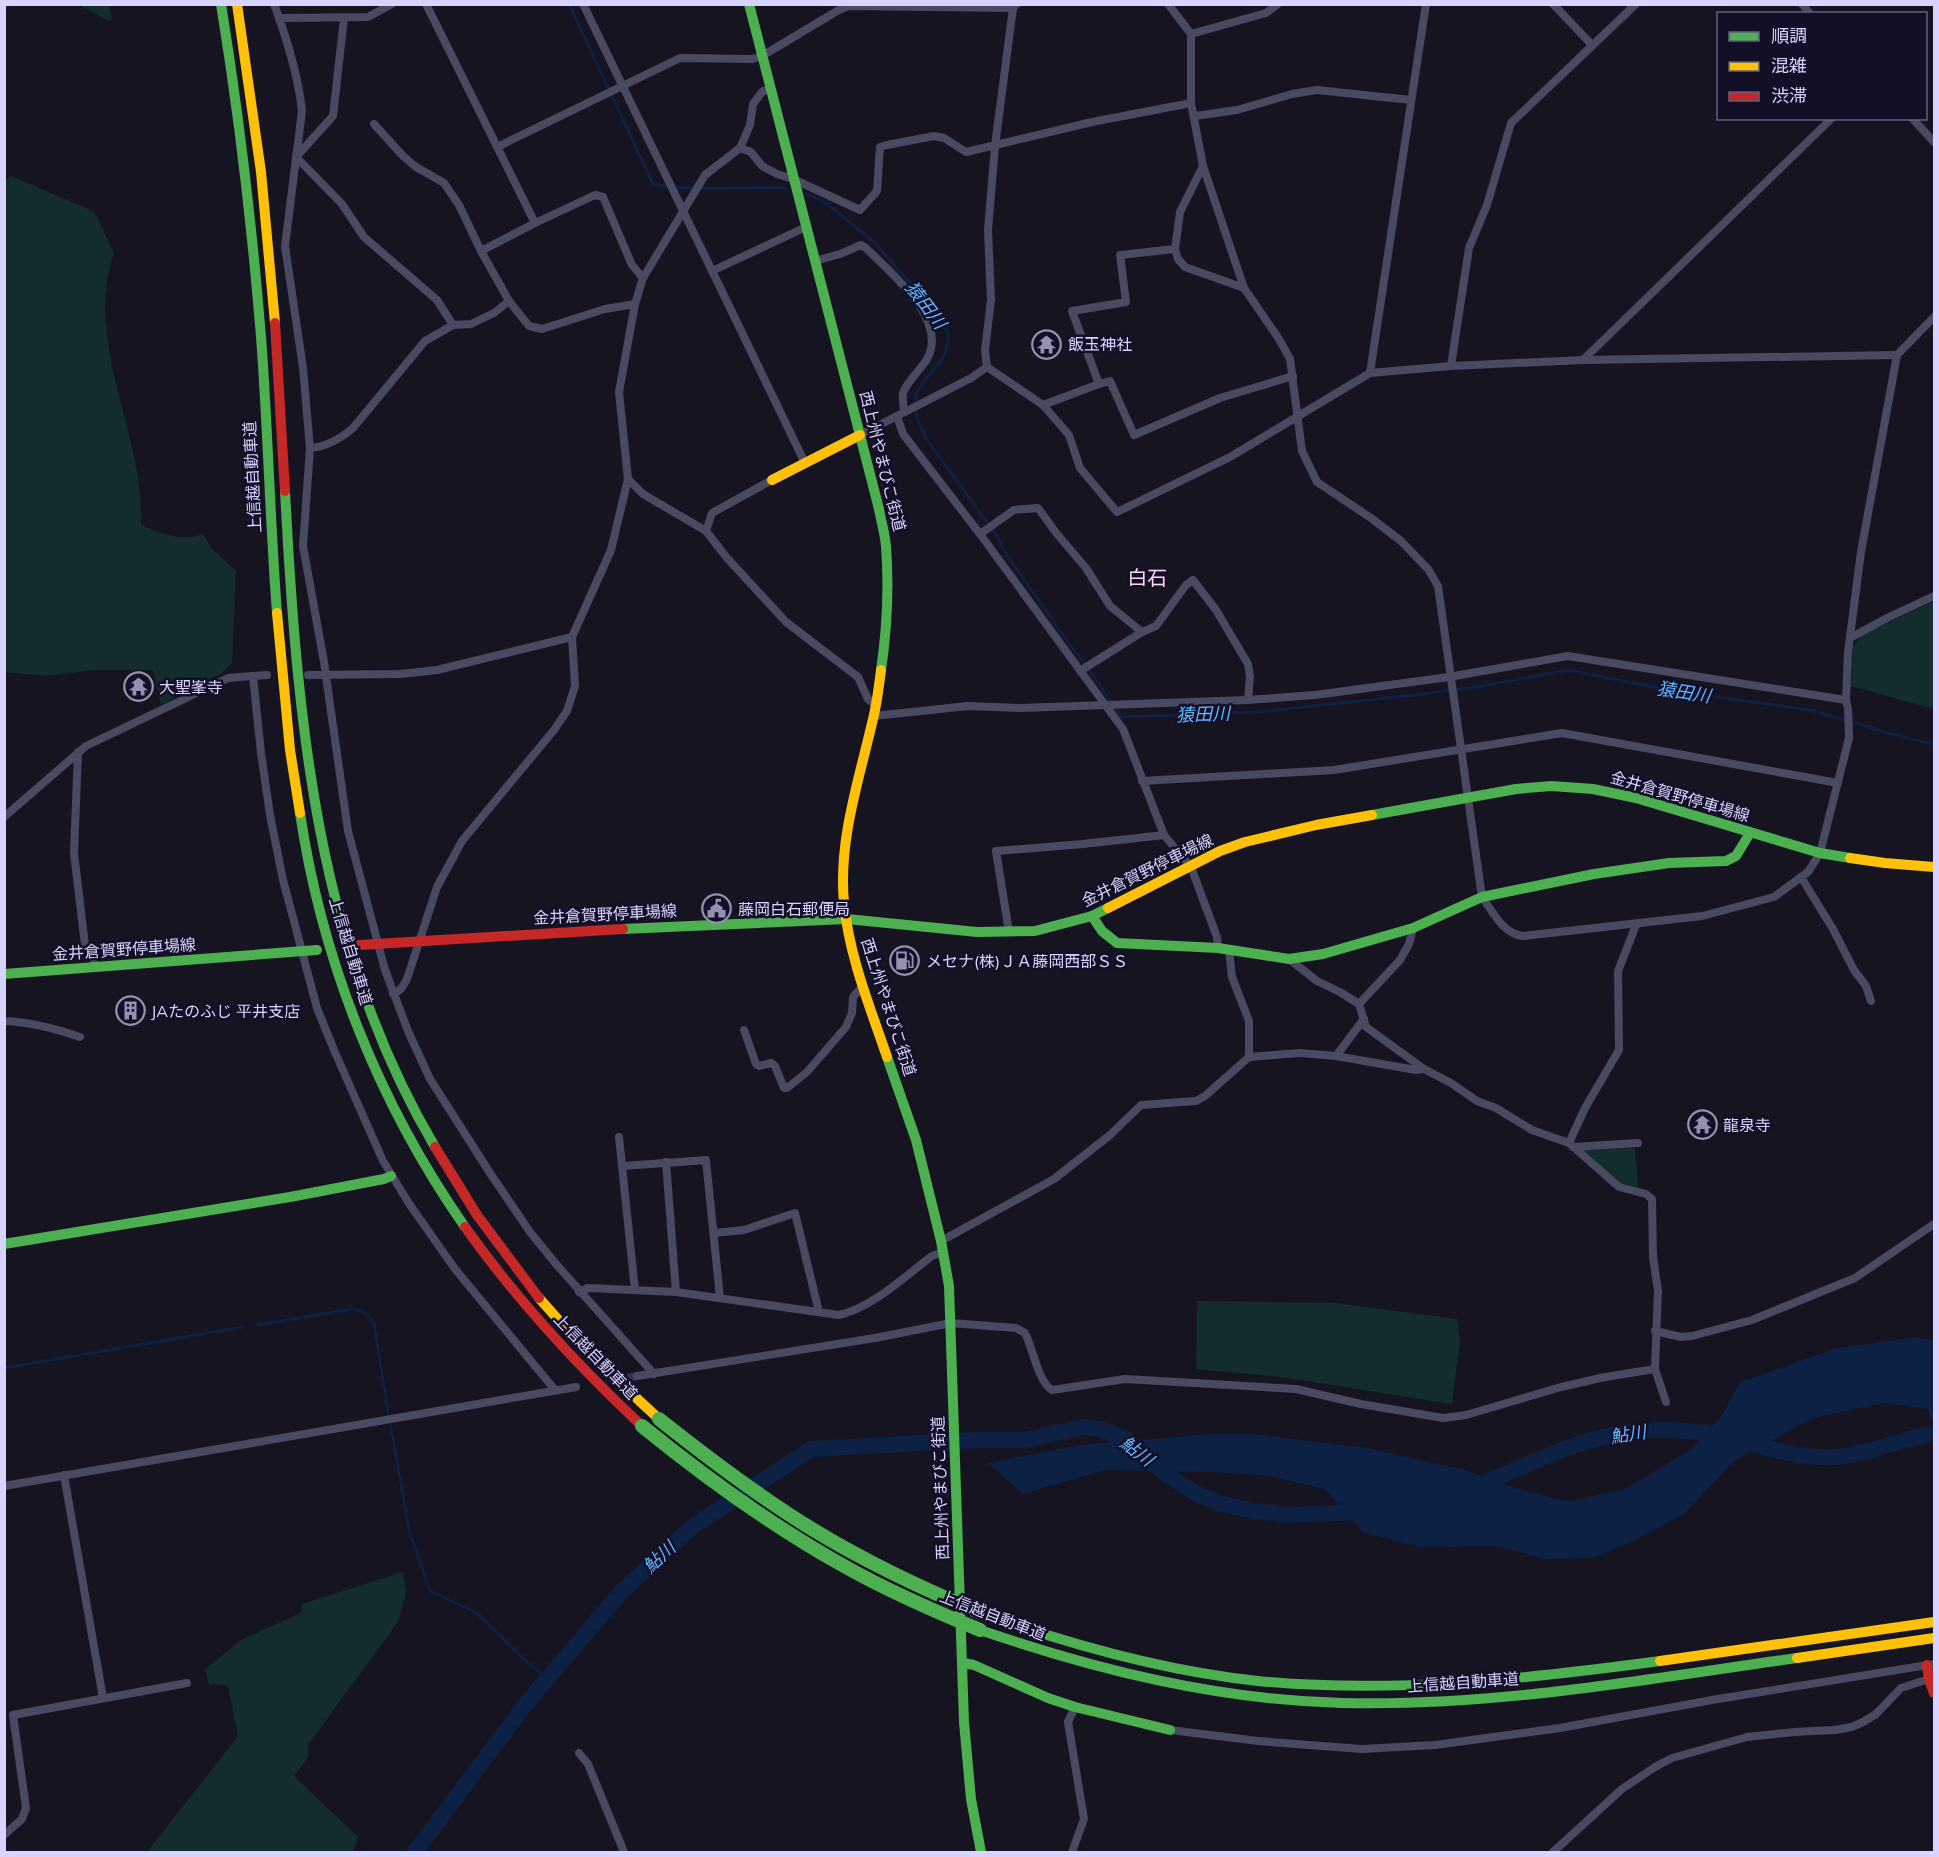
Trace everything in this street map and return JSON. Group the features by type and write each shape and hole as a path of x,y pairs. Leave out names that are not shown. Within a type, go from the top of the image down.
{"main road":[{"name":"上信越自動車道","path":"221,4 237,108 252,240 264,385 276,604 286,715 302,825 323,921 336,966 384,1086 447,1200 525,1305 587,1372 642,1426 711,1481 793,1537 881,1587 980,1630 1070,1660 1191,1687 1294,1700 1393,1703 1444,1701 1545,1692 1935,1638"},
{"name":"上信越自動車道","path":"237,4 254,116 267,235 279,380 290,591 302,713 318,827 334,897 366,1004 400,1083 439,1156 484,1227 519,1272 566,1329 605,1369 658,1419 721,1469 832,1543 916,1586 981,1613 1105,1654 1196,1672 1295,1684 1395,1687 1447,1685 1551,1676 1935,1622"},
{"name":"西上州やまびこ街道","path":"749,4 886,545 885,645 874,710 848,825 844,854 844,895 850,941 863,986 916,1140 942,1246 949,1287 965,1755 981,1852"},
{"path":"772,480 860,435"},
{"name":"金井倉賀野停車場線","path":"359,945 650,927 846,919 977,932 1035,930 1058,926 1092,915 1245,842 1316,825 1468,797 1551,786 1593,789 1636,798 1820,854 1935,867"},
{"path":"1092,915 1102,931 1117,943 1223,949 1289,958 1323,954 1413,928 1482,897 1594,874 1669,863 1726,861 1736,856 1750,833"},
{"name":"金井倉賀野停車場線","path":"4,974 317,950"},
{"path":"4,1244 290,1197 391,1176"},
{"path":"963,1663 974,1665 1048,1698 1075,1707 1170,1730"},
{"path":"1930,1669 1935,1693"}],"street":[{"path":"274,4 300,89 302,111 285,246 303,368 310,448 303,546 348,831 379,944 393,994 418,1055 445,1105 530,1232 579,1293 654,1374"},
{"path":"279,19 368,17 392,4"},
{"path":"426,4 535,223"},
{"path":"583,4 805,463"},
{"path":"1168,4 1191,34 1191,103 1203,166 1244,288 1290,359 1302,451 1317,482 1401,541 1428,569 1438,586 1482,897 1507,931 1514,935 1636,925 1702,916 1774,897 1808,872 1820,854 1849,738 1846,700 1850,638 1862,552 1897,355 1935,317"},
{"path":"1191,34 1266,13 1278,4"},
{"path":"1370,373 1426,4"},
{"path":"1552,4 1592,45"},
{"path":"1450,366 1469,248 1488,205 1511,123 1636,4"},
{"path":"496,147 680,58 752,59 762,56 848,6 1014,6 995,146 988,230 992,300 985,350 987,367 1043,405 1069,435 1080,468 1117,512 1230,457 1370,373 1450,366 1583,360 1897,355"},
{"path":"296,157 333,116 344,18"},
{"path":"393,994 407,979 437,887 462,841 554,730 567,711 575,686 572,637 611,550 628,479 619,392 635,304 643,278 705,175 741,148 750,125 753,104 763,91 770,89"},
{"path":"1195,117 1237,110 1292,94 1317,90 1412,100"},
{"path":"741,148 751,152 762,165 777,174 860,210 877,192 880,147 934,136 953,142 966,153 1092,122 1191,103"},
{"path":"1583,360 1830,120"},
{"path":"1914,120 1935,142"},
{"path":"374,124 403,156 444,183 459,205 509,301 529,326 542,329 605,309 635,304"},
{"path":"296,157 342,204 364,237 436,300 453,325"},
{"path":"1203,166 1180,212 1175,249 1178,259 1185,267 1244,288"},
{"path":"481,251 595,195 603,197 632,265 643,278"},
{"path":"712,271 806,227"},
{"path":"815,261 861,245 898,280 924,311 933,340 928,357 903,394 901,414 903,434 981,533 1123,729 1164,835 1191,867 1223,949 1249,1021 1250,1057"},
{"path":"1099,384 1072,311 1126,302 1120,255 1175,249"},
{"path":"310,448 321,447 343,437 353,428 425,340 453,325 471,324 494,313 509,301"},
{"path":"860,435 971,378 987,367"},
{"path":"1043,405 1110,381 1134,435 1220,398 1293,376"},
{"path":"628,479 642,494 706,531 727,558 786,622 858,677 874,710 1248,700 1315,695 1568,656 1846,700"},
{"path":"706,531 712,513 772,480"},
{"path":"981,533 1014,510 1038,508 1086,568 1110,606 1142,632"},
{"path":"1082,670 1142,632 1156,626 1186,585 1193,580 1216,610 1248,664 1250,677 1248,700"},
{"path":"1850,638 1888,617 1935,596"},
{"path":"308,675 400,674 437,670 572,637"},
{"path":"4,818 86,746 228,678 267,675"},
{"path":"253,676 261,753 283,880 317,1008 330,1040 391,1176 455,1269 555,1390"},
{"path":"1142,781 1334,770 1562,733 1838,783"},
{"path":"78,752 74,853 85,945 97,967"},
{"path":"1009,932 996,851 1164,835"},
{"path":"1801,878 1833,929 1854,970 1866,986 1870,1001"},
{"path":"1571,1145 1586,1108 1619,1050 1618,970 1636,925"},
{"path":"1359,1004 1400,960 1409,944 1413,928"},
{"path":"1289,958 1317,981 1359,1004 1366,1027 1424,1069 1532,1130 1571,1145 1619,1187 1646,1194 1652,1200 1653,1257 1658,1291 1655,1369 1666,1402"},
{"path":"744,1030 756,1064 759,1066 771,1063 775,1066 784,1088 787,1088 807,1072 846,1027 852,1013 853,998 863,986"},
{"path":"1336,1056 1364,1019"},
{"path":"4,1021 34,1023 80,1037"},
{"path":"579,1293 588,1288 676,1293 839,1315 849,1313 868,1304 942,1246 1054,1179 1110,1135 1141,1105 1196,1101 1205,1096 1250,1057 1300,1053 1336,1056 1416,1070 1424,1069"},
{"path":"619,1137 635,1290"},
{"path":"1571,1145 1638,1143"},
{"path":"623,1166 706,1160 720,1298"},
{"path":"666,1162 676,1293"},
{"path":"714,1233 744,1230 795,1213 819,1312"},
{"path":"1655,1331 1681,1337 1692,1336 1752,1320 1855,1278 1935,1224"},
{"path":"637,1376 874,1338 951,1323 1016,1328 1025,1333 1041,1378 1046,1387 1052,1390 1125,1379 1296,1389 1361,1404 1443,1418 1466,1415 1561,1387 1655,1369"},
{"path":"4,1485 576,1387"},
{"path":"64,1475 103,1698"},
{"path":"1170,1730 1258,1741 1362,1749 1435,1745 1560,1728 1712,1700 1930,1669"},
{"path":"1553,1852 1622,1789 1672,1758 1747,1737 1835,1730 1852,1726 1876,1714 1901,1689 1930,1669"},
{"path":"4,1835 22,1819 26,1808 13,1715 182,1686 187,1683"},
{"path":"1071,1852 1084,1819 1068,1722 1075,1707"},
{"path":"579,1753 588,1764 624,1852"}],"green space":[{"path":"79,5 109,5 112,20 109,21"},
{"path":"11,176 93,211 114,253 106,287 106,321 110,355 140,491 141,525 179,537 203,534 212,549 236,571 232,664 220,674 161,705 153,670 95,670 45,676 5,672 4,181"},
{"path":"1934,601 1934,709 1851,686 1853,647 1862,635"},
{"path":"1635,1148 1638,1187 1618,1183 1582,1152 1583,1150"},
{"path":"1197,1301 1336,1303 1457,1319 1460,1340 1452,1404 1281,1377 1196,1369"},
{"path":"403,1572 406,1593 398,1622 308,1745 308,1758 294,1776 358,1837 353,1852 147,1852 238,1736 228,1687 222,1684 209,1685 205,1669 241,1640 302,1612 302,1604"}],"water":[{"path":"1917,1337 1934,1341 1934,1424 1928,1409 1884,1403 1813,1418 1734,1461 1684,1514 1635,1540 1592,1558 1545,1559 1499,1546 1421,1547 1363,1532 1325,1489 1269,1476 1209,1472 1104,1470 1023,1494 988,1463 1080,1445 1211,1434 1254,1434 1368,1448 1461,1469 1519,1489 1569,1502 1624,1489 1691,1450 1722,1415 1740,1382 1837,1348"}],"waterway":[{"name":"猿田川","path":"569,4 653,184 703,188 786,188"},
{"name":"猿田川","path":"806,194 822,200 874,242 943,321 949,337 944,356 915,396 917,418 927,440 997,536 1005,552 1122,717 1259,712 1477,687 1568,670 1674,691 1810,710 1934,744"},
{"path":"258,1325 352,1309 365,1314 374,1324 388,1411"},
{"path":"4,1368 243,1327"},
{"path":"391,1427 409,1530 430,1591 477,1613 528,1663 548,1678"},
{"name":"鮎川","path":"415,1852 525,1705 621,1592 692,1527 811,1449 978,1440 1025,1440 1082,1427 1101,1429 1128,1440 1168,1476 1197,1494 1219,1503 1285,1515 1368,1512"},
{"name":"鮎川","path":"1472,1489 1560,1451 1607,1436 1630,1432 1665,1430 1703,1433 1786,1452 1820,1457 1849,1455 1934,1434"}],"tunnel":[{"path":"616,1380 637,1376"}],"traffic: fast":[{"path":"221,4 239,129 257,295 277,613"},
{"path":"749,4 884,532 887,593 881,670"},
{"path":"285,491 290,576 306,746 320,829 338,911 363,992 395,1070 435,1147"},
{"path":"1372,815 1516,789 1551,786 1593,789 1636,798 1820,853 1850,858"},
{"path":"300,813 323,923 358,1029 406,1131 434,1180 465,1227"},
{"path":"1092,916 1102,931 1117,943 1218,948 1289,959 1323,954 1413,928 1482,897 1594,874 1669,863 1726,861 1736,856 1750,833"},
{"path":"623,929 847,919 977,932 1035,931 1092,916 1108,908"},
{"path":"4,974 317,950"},
{"path":"887,1057 916,1140 941,1241 949,1286 964,1722 971,1799 981,1852"},
{"path":"4,1244 290,1197 391,1176"},
{"path":"659,1419 734,1476 812,1529 895,1574 981,1613"},
{"path":"642,1426 740,1500 817,1551 894,1592 980,1630"},
{"path":"981,1613 1049,1636 1152,1664 1223,1677 1308,1685 1459,1683 1560,1674 1660,1661"},
{"path":"980,1630 1068,1658 1158,1680 1250,1696 1342,1703 1457,1701 1514,1696 1627,1683 1797,1658"},
{"path":"963,1663 974,1665 1048,1698 1075,1707 1170,1730"}],"traffic: slow":[{"path":"237,4 261,172 275,323"},
{"path":"772,480 860,435"},
{"path":"277,613 290,750 300,813"},
{"path":"881,670 878,695 851,811 843,880 850,942 887,1057"},
{"path":"1108,908 1220,851 1245,842 1316,825 1372,815"},
{"path":"1850,858 1934,867"},
{"path":"539,1298 587,1352 659,1419"},
{"path":"1660,1661 1934,1622"},
{"path":"1797,1658 1934,1638"}],"traffic: jam":[{"path":"275,323 285,491"},
{"path":"359,945 623,929"},
{"path":"435,1147 477,1215 539,1298"},
{"path":"465,1227 505,1280 549,1331 642,1426"},
{"path":"1927,1665 1934,1693"}],"place":[{"name":"飯玉神社","path":"1047,344"},
{"name":"大聖峯寺","path":"138,687"},
{"name":"藤岡白石郵便局","path":"717,909"},
{"name":"メセナ(株)ＪＡ藤岡西部ＳＳ","path":"905,961"},
{"name":"JAたのふじ 平井支店","path":"130,1011"},
{"name":"龍泉寺","path":"1702,1125"}],"district":[{"name":"白石","path":"1147,577"}]}
